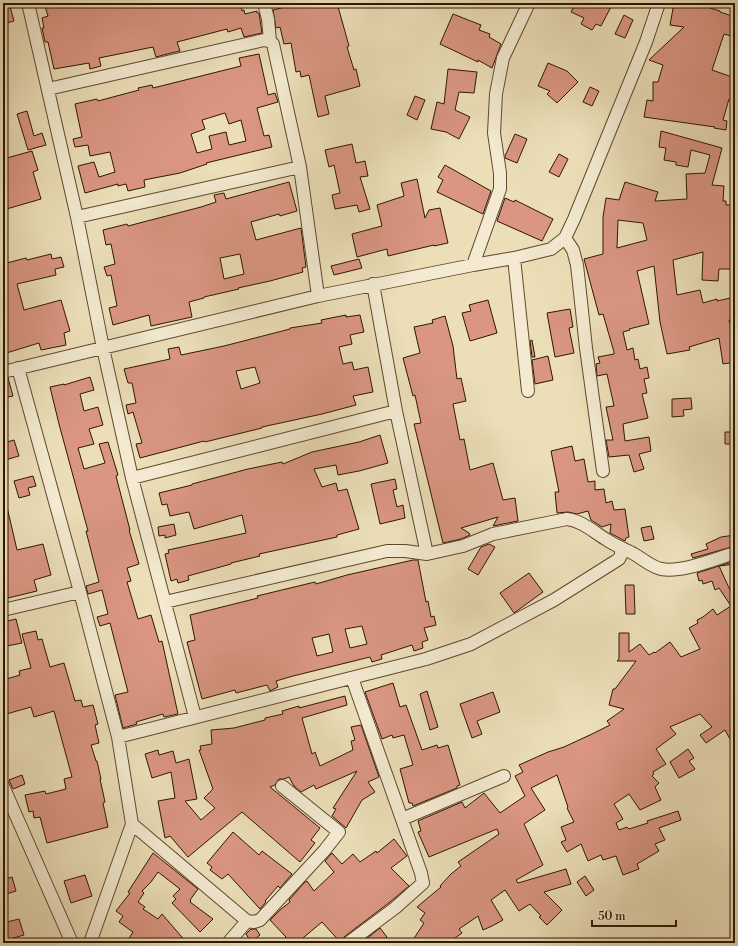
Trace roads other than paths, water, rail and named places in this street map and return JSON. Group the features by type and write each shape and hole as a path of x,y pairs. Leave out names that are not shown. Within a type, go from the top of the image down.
{"street":[{"path":"28,3 77,217 102,348 132,478 195,718"},
{"path":"264,3 268,19 270,41 273,44 300,167 318,296"},
{"path":"472,265 500,189 500,173 494,133 496,94 503,58 529,3"},
{"path":"3,372 318,296 373,284 514,258 551,249 565,238 574,219 646,42 659,3"},
{"path":"48,90 264,40 270,41"},
{"path":"77,217 300,167"},
{"path":"565,238 573,250 577,265 586,348 603,471"},
{"path":"514,258 528,391"},
{"path":"373,284 396,411 427,554"},
{"path":"18,368 80,592 118,737 132,824 90,943"},
{"path":"132,478 396,411"},
{"path":"165,602 387,551 405,551 427,554 463,546 493,534 567,519 575,520 651,566 662,569 673,570 735,553"},
{"path":"118,737 426,659 471,644 561,596 619,559 621,549"},
{"path":"3,610 80,592"},
{"path":"348,943 395,908 423,883 421,873 352,678"},
{"path":"402,819 504,776"},
{"path":"3,786 72,943"},
{"path":"132,824 247,921 254,922 260,920 324,851 339,832 282,786"},
{"path":"228,943 247,921"}]}
